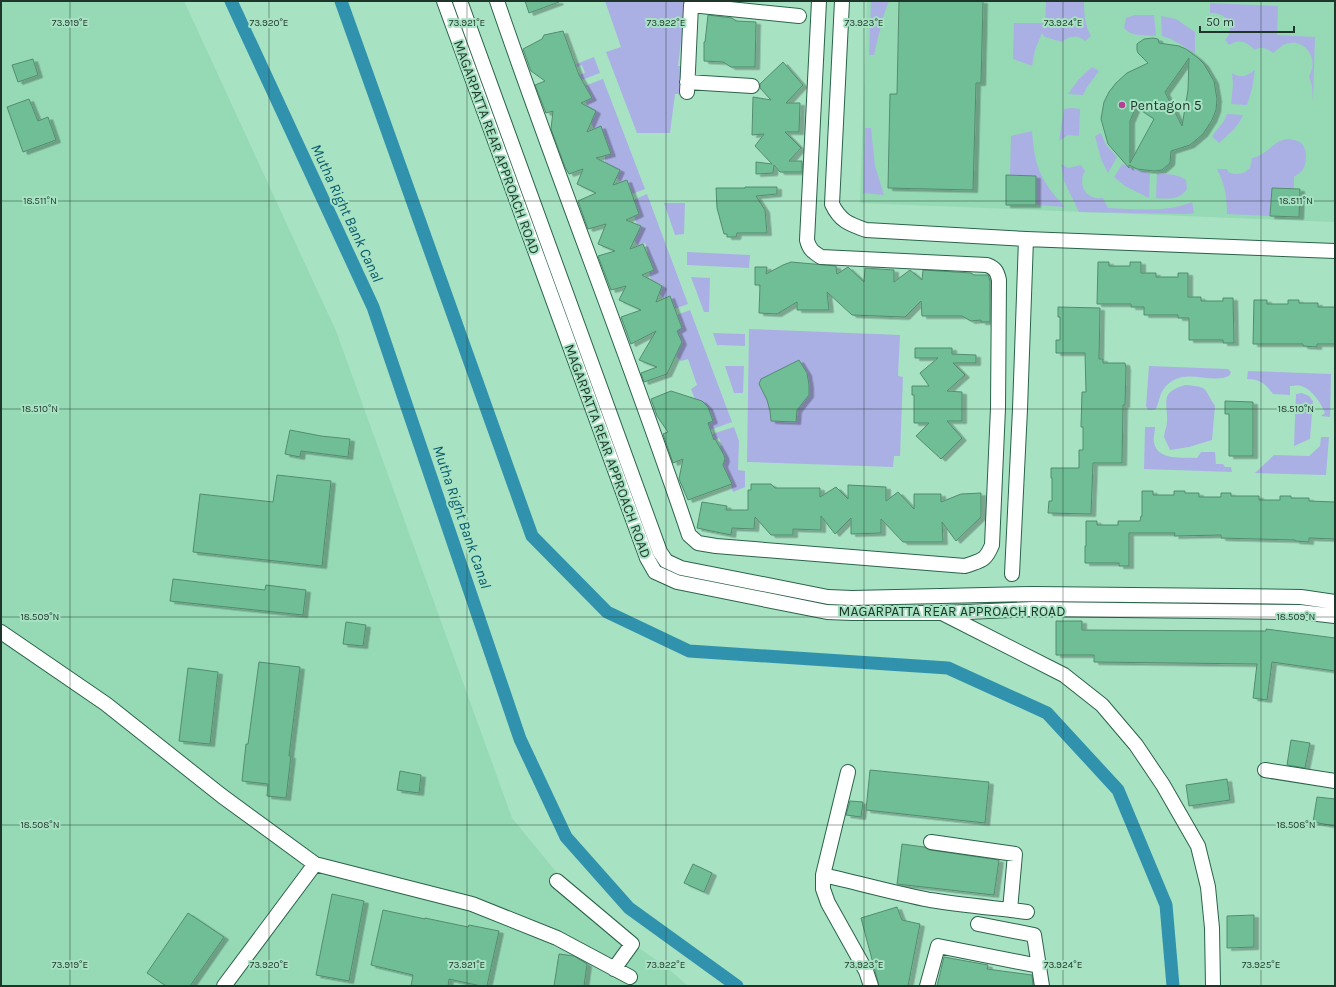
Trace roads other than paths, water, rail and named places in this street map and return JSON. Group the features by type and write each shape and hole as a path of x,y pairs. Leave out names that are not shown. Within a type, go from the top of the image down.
{"street":[{"name":"MAGARPATTA REAR APPROACH ROAD","path":"444,1 647,558 655,572 676,582 827,612 944,613 1033,609 1300,612 1335,616"},
{"name":"MAGARPATTA REAR APPROACH ROAD","path":"460,1 658,544 666,560 681,568 828,597 852,598 1033,594 1301,597 1335,602"},
{"path":"497,1 530,98 658,444 689,535 698,543 716,546 788,553 965,566 987,557 992,545 998,408 999,280 997,272 994,267 987,265 821,257 809,248 807,240 819,1"},
{"path":"842,1 832,204 837,214 850,224 866,230 1335,251"},
{"path":"752,86 687,87 691,5 799,16"},
{"path":"818,23 841,24"},
{"path":"1012,574 1026,238"},
{"path":"998,408 1020,409"},
{"path":"926,596 944,613 1064,675 1102,705 1136,746 1163,785 1198,846 1208,886 1212,928 1213,986"},
{"path":"1,632 106,704 222,796 315,864 472,904 557,938 630,977"},
{"path":"1265,770 1335,781"},
{"path":"848,772 823,875 823,889 828,903 866,971 872,986"},
{"path":"931,842 1015,854 1010,910"},
{"path":"224,986 315,864"},
{"path":"823,875 930,900 1027,912"},
{"path":"557,881 632,944 614,969"},
{"path":"978,924 1034,935 1042,986"},
{"path":"927,986 938,946 1039,966"}],"waterway":[{"name":"Mutha Right Bank Canal","path":"231,1 373,307 520,739 566,837 629,908 737,986"},
{"path":"341,1 532,536 607,612 689,651 948,668 1047,713 1118,790 1166,905 1173,986"}],"place":[{"name":"Pentagon 5","path":"1122,105"}]}
